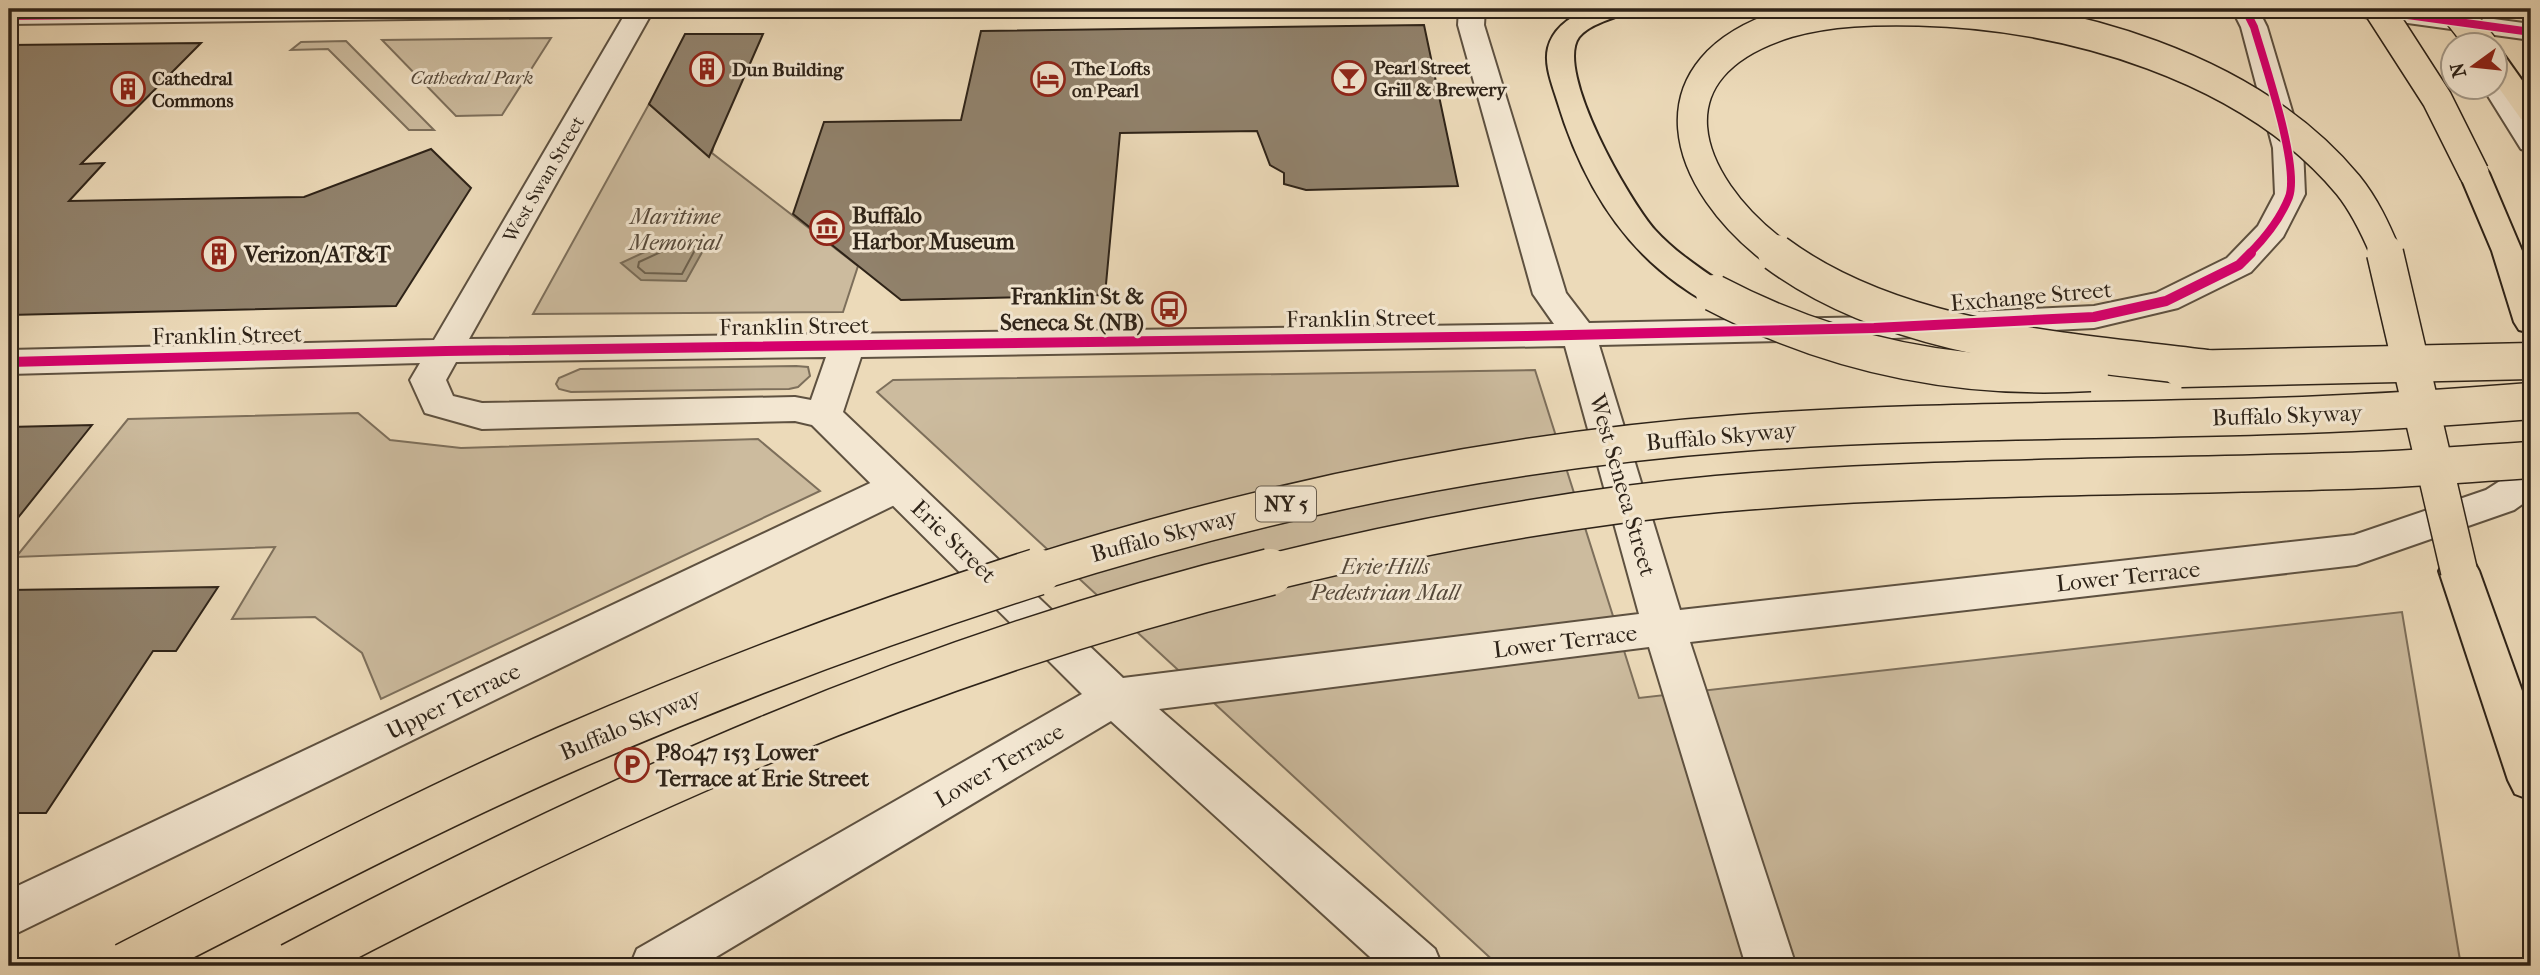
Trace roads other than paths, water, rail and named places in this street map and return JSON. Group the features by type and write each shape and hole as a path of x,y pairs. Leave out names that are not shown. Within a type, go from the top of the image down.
{"highway":[{"path":"1612,9 1575,26 1562,44 1562,60 1566,81 1593,160 1626,215 1661,254 1714,293 1762,320 1813,340 1921,366 2080,374 2531,360"},
{"path":"2207,368 1998,340 1907,317 1836,288 1773,251 1733,215 1703,169 1691,134 1695,97 1717,62 1758,35 1815,18 1864,10 1928,9 1984,13 2051,25 2117,43 2203,78 2260,110 2306,143 2342,177 2370,214 2386,256 2459,571 2531,780"},
{"path":"2379,9 2437,99 2474,173 2508,251 2531,322"},
{"path":"2448,13 2468,32"},
{"path":"2508,81 2531,113"},
{"name":"Buffalo Skyway","path":"126,966 281,887 454,804 566,751 679,703 808,652 979,591 1077,559 1216,520 1398,480 1514,460 1717,435 1952,424 2302,416 2531,401"},
{"path":"292,966 483,868 663,782 836,709 1084,623 1296,564 1528,519 1718,494 1973,479 2375,469 2531,460"}],"street":[{"path":"9,16 580,9"},
{"name":"West Swan Street","path":"446,351 641,9"},
{"name":"West Seneca Street","path":"1472,9 1471,25 1549,294 1579,335 1664,628 1771,966"},
{"name":"Exchange Street","path":"1579,335 1874,328 2094,317 2166,301 2239,265 2272,230 2290,194 2288,148 2254,27 2245,9"},
{"path":"2364,9 2448,13 2531,32"},
{"path":"2448,13 2461,32"},
{"path":"2506,102 2531,143"},
{"name":"Franklin Street","path":"9,362 446,351 1579,335"},
{"path":"446,351 428,380 438,404 482,416 795,409 824,415 847,346"},
{"name":"Erie Street","path":"824,415 1114,697 1417,966"},
{"name":"Lower Terrace","path":"655,966 1114,697 1664,628 2356,550 2500,500 2531,480"},
{"name":"Upper Terrace","path":"9,914 897,487"}],"water":[{"path":"675,238 710,238 686,281 641,280 621,263"}],"place":[{"name":"Dun Building","path":"707,69"},
{"name":"Pearl Street Grill & Brewery","path":"1349,78"},
{"name":"The Lofts on Pearl","path":"1048,79"},
{"name":"Cathedral Commons","path":"128,89"},
{"name":"Buffalo Harbor Museum","path":"827,228"},
{"name":"Verizon/AT&T","path":"219,254"},
{"name":"Franklin St & Seneca St (NB)","path":"1169,309"},
{"name":"P8047 153 Lower Terrace at Erie Street","path":"632,765"}],"park label":[{"name":"Cathedral Park","path":"472,77"},
{"name":"Maritime Memorial","path":"675,229"},
{"name":"Erie Hills Pedestrian Mall","path":"1385,579"}]}
